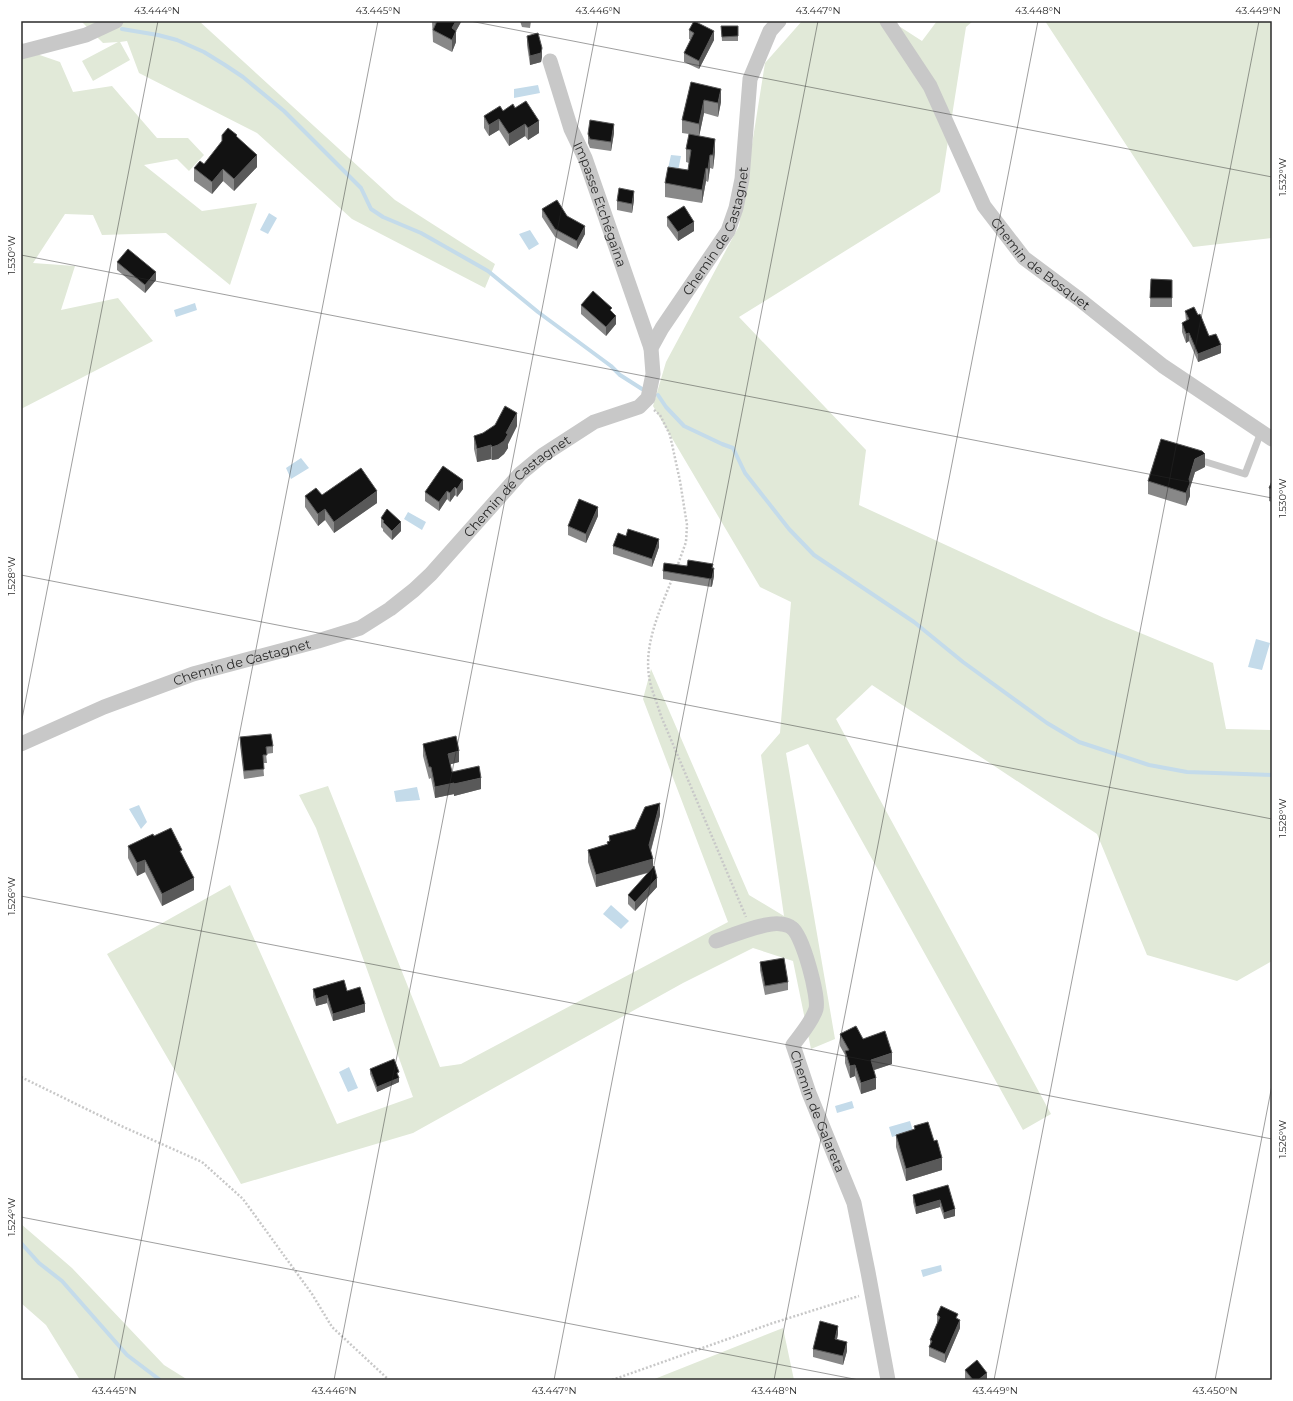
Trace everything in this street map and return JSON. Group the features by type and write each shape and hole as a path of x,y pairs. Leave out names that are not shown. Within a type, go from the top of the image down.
{"street":[{"path":"21,52 86,35 116,21"},
{"name":"Chemin de Castagnet","path":"651,348 662,328 728,231 736,208 742,179 750,79 770,31 779,21"},
{"name":"Chemin de Bosquet","path":"888,21 930,86 984,206 1024,258 1079,299 1163,366 1267,436"},
{"name":"Impasse Etchégaïna","path":"550,61 571,129 585,158 651,348"},
{"path":"644,403 648,398 653,374 651,348"},
{"name":"Chemin de Castagnet","path":"21,744 104,707 193,674 318,641 360,628 390,609 431,574 520,474 543,455 594,422 639,407 644,403"},
{"name":"Chemin de Galareta","path":"716,941 751,929 780,923 792,928 798,936 811,968 817,1008 811,1021 794,1045 809,1093 854,1203 888,1380"}],"lane":[{"path":"1206,462 1245,474 1267,436"}],"path":[{"path":"644,403 660,415 670,435 680,482 687,525 686,542 677,568"},
{"path":"674,575 662,603 652,634 648,661 651,686 661,716 751,929"},
{"path":"21,1077 119,1125 202,1162 243,1198 308,1288 332,1327 388,1380"},
{"path":"612,1380 773,1323 872,1292"}],"green space":[{"path":"81,21 199,21 395,200 495,264 485,288 352,219 257,133 139,73 127,41 120,42 130,60 93,81 82,61 118,42 103,43"},
{"path":"802,21 891,21 922,41 937,21 973,21 966,27 940,192 739,317 866,450 859,505 1104,618 1213,663 1226,729 1272,730 1272,961 1237,981 1147,955 1097,834 872,685 836,719 1051,1114 1023,1130 808,744 786,753 835,1039 811,1049 793,961 753,948 683,983 413,1133 241,1184 107,954 230,885 337,1124 413,1097 316,828 299,795 328,786 440,1067 461,1064 728,922 643,699 651,669 749,895 784,916 761,755 780,733 791,602 760,587 653,406 666,362 739,226 765,63"},
{"path":"1045,21 1272,21 1272,238 1193,247"},
{"path":"21,40 28,51 60,62 73,92 112,86 157,138 188,138 204,155 189,171 177,159 144,165 202,211 257,203 230,285 166,233 102,235 93,215 65,214 33,263 75,266 61,310 118,298 153,341 21,409"},
{"path":"21,1224 72,1268 164,1365 188,1380 80,1380 46,1325 21,1303"},
{"path":"783,1328 794,1380 652,1380"}],"water":[{"path":"538,85 540,93 514,98 514,89"},
{"path":"671,155 681,156 677,176 667,173"},
{"path":"269,213 277,218 268,234 260,230"},
{"path":"530,230 539,244 529,250 519,234"},
{"path":"195,303 197,310 176,317 174,310"},
{"path":"301,458 309,468 291,479 286,468"},
{"path":"408,512 426,522 422,530 404,519"},
{"path":"1256,639 1270,643 1262,670 1248,667"},
{"path":"417,787 420,800 396,802 394,791"},
{"path":"139,805 147,822 141,829 129,809"},
{"path":"611,905 629,921 621,929 603,914"},
{"path":"349,1067 358,1088 348,1092 339,1072"},
{"path":"852,1101 854,1108 837,1113 835,1106"},
{"path":"910,1121 913,1131 892,1137 889,1127"},
{"path":"941,1265 942,1271 923,1277 921,1270"}],"building":[{"path":"437,21 456,21 452,28 456,31 452,40 433,30"},
{"path":"694,21 714,31 699,61 684,53 694,33 689,30"},
{"path":"721,26 738,26 738,36 722,37"},
{"path":"538,33 542,48 541,53 530,56 527,36"},
{"path":"691,82 721,89 718,103 704,100 699,124 682,120"},
{"path":"526,101 539,121 528,128 525,124 509,134 499,119 489,125 484,116 500,106 503,111 513,104 515,108"},
{"path":"590,120 614,124 611,142 590,139 588,134"},
{"path":"228,128 257,155 234,179 223,169 212,182 194,168 200,161 204,164 222,141 222,135"},
{"path":"689,134 715,139 713,155 710,155 702,190 665,183 668,167 688,170 691,150 686,149"},
{"path":"619,188 634,191 632,204 617,201"},
{"path":"557,200 567,216 585,226 577,241 555,229 542,209"},
{"path":"684,206 694,222 678,232 667,217"},
{"path":"128,249 156,272 145,285 117,262"},
{"path":"1151,279 1172,280 1172,298 1150,298"},
{"path":"593,291 612,308 610,310 616,316 606,327 581,305"},
{"path":"1194,307 1198,315 1200,314 1209,336 1216,334 1221,345 1198,354 1189,333 1186,334 1182,323 1189,319 1185,311"},
{"path":"505,406 517,413 506,433 508,434 504,441 492,447 491,445 477,449 474,436 483,433 495,425"},
{"path":"1161,439 1202,451 1205,454 1195,459 1189,479 1190,483 1186,493 1148,481"},
{"path":"443,466 463,480 457,489 455,487 450,493 447,491 439,502 425,492"},
{"path":"361,468 377,491 334,522 325,509 318,514 305,496 316,488 322,495"},
{"path":"1272,481 1272,489 1269,488"},
{"path":"579,499 598,507 586,534 568,526"},
{"path":"387,509 401,522 392,531 381,518"},
{"path":"628,529 659,539 652,559 613,546 618,533 626,536"},
{"path":"688,560 713,564 712,568 714,568 712,578 663,571 664,563 687,566"},
{"path":"271,734 273,746 266,747 267,755 263,755 264,769 244,771 240,737"},
{"path":"456,736 459,751 448,754 452,772 479,766 481,778 435,787 431,767 429,767 423,744"},
{"path":"660,803 649,845 653,859 596,875 588,850 608,844 607,842 610,841 609,836 635,829 645,807"},
{"path":"171,828 182,850 180,851 194,878 162,894 145,860 137,863 128,846 153,834 154,836"},
{"path":"654,866 657,878 635,902 628,895"},
{"path":"784,958 788,982 765,986 760,962"},
{"path":"344,980 347,991 360,987 365,1004 333,1014 327,995 316,999 313,989"},
{"path":"856,1026 863,1039 885,1031 892,1053 871,1060 876,1078 861,1083 855,1065 850,1066 845,1051 849,1050 840,1034"},
{"path":"394,1059 399,1072 397,1073 399,1078 377,1087 370,1069"},
{"path":"928,1122 934,1141 937,1140 942,1158 906,1169 896,1135 915,1129 914,1126"},
{"path":"948,1185 955,1209 944,1213 940,1200 916,1207 913,1195"},
{"path":"941,1306 958,1314 956,1318 960,1320 945,1354 929,1347 932,1341 930,1340 940,1317 937,1315"},
{"path":"820,1321 838,1326 835,1339 847,1342 843,1356 813,1349"},
{"path":"977,1360 987,1373 978,1380 973,1380 965,1370"}],"waterway":[{"path":"122,29 177,40 204,52 243,77 284,111 361,188 371,209 383,217 421,233 488,271 538,312 611,366 620,375 642,389"},
{"path":"658,395 666,407 684,426 733,448 745,473 789,529 814,555 914,622 963,662 1047,723 1079,742 1149,765 1187,772 1272,775"},
{"path":"21,1243 39,1263 62,1281 127,1355 160,1380"}]}
